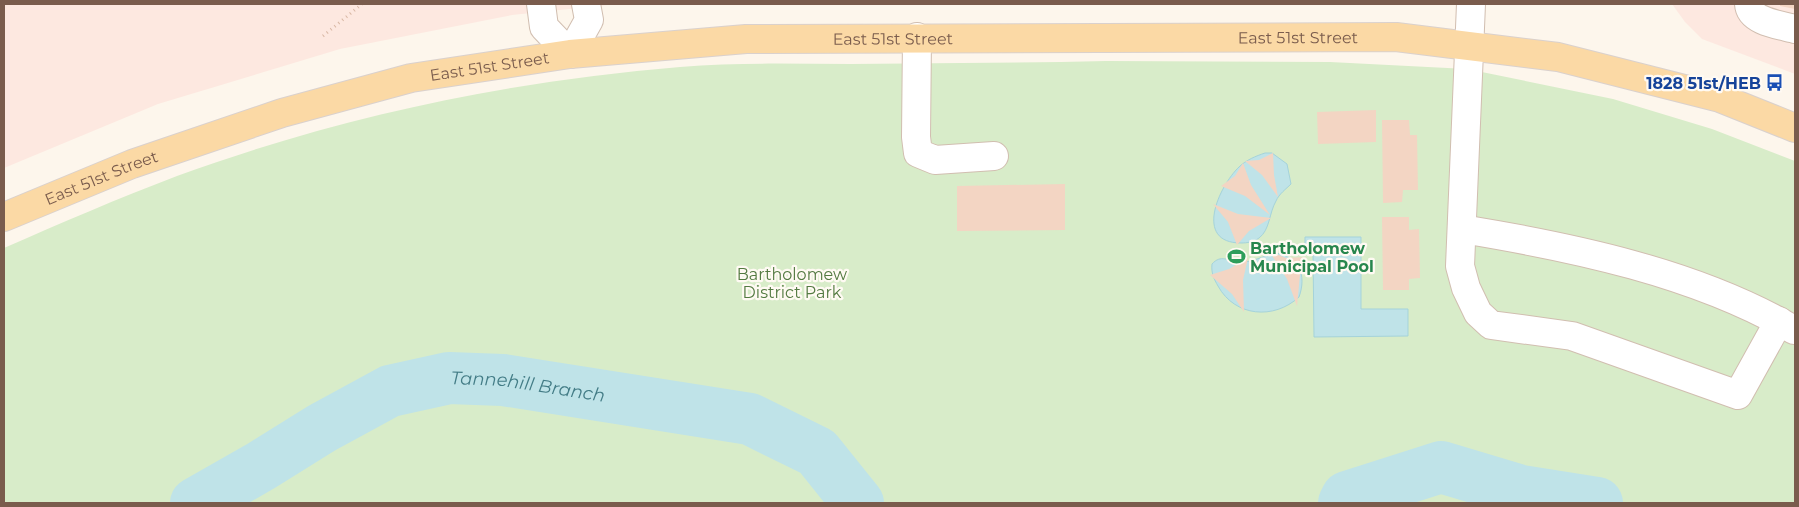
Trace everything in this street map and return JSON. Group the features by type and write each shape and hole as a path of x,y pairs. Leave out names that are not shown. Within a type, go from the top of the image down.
{"main road":[{"name":"East 51st Street","path":"4,217 132,164 282,113 411,78 570,54 746,39 1396,37 1468,44 1558,57 1720,98 1795,128"}],"lane":[{"path":"541,4 544,28 570,54 588,20 586,4"},
{"path":"1462,229 1527,240 1608,258 1723,296 1787,326 1738,394 1572,336 1492,325 1478,313 1466,288 1460,266 1471,4"},
{"path":"1749,4 1749,8 1757,18 1795,29"},
{"path":"917,37 916,137 918,153 935,160 994,156"}],"path":[{"path":"323,36 362,4"}],"shaded area":[{"path":"4,4 617,4 512,15 340,49 158,104 4,168"},
{"path":"1672,4 1795,4 1795,74 1702,39 1685,22"}],"green space":[{"name":"Bartholomew District Park","path":"1106,61 1330,62 1467,69 1613,99 1712,129 1795,161 1795,503 4,503 4,248 134,193 238,155 362,119 488,92 616,73 723,64"}],"water":[{"path":"1265,153 1272,153 1287,164 1291,184 1277,198 1263,235 1246,243 1226,241 1218,234 1214,224 1214,212 1218,199 1231,176 1239,167 1248,160"},
{"path":"1305,237 1361,237 1361,309 1408,309 1408,336 1314,337 1313,252 1305,244"},
{"path":"1275,253 1290,258 1299,268 1302,281 1299,297 1278,309 1256,312 1234,304 1225,296 1214,278 1212,264 1215,261 1225,259 1244,262"}],"building":[{"path":"1780,4 1795,4 1795,9 1780,6"},
{"path":"1376,110 1376,142 1318,144 1317,112"},
{"path":"1382,120 1409,120 1410,135 1417,135 1418,190 1403,190 1402,202 1383,203"},
{"path":"1273,153 1278,197 1262,175 1245,161 1259,160"},
{"path":"1243,163 1251,185 1270,215 1245,196 1221,186 1235,176"},
{"path":"1065,184 1065,230 957,231 957,186"},
{"path":"1213,204 1238,214 1271,218 1249,231 1237,245 1228,222"},
{"path":"1382,217 1409,217 1409,230 1419,229 1420,278 1409,279 1409,290 1383,290"},
{"path":"1269,251 1286,258 1306,257 1300,275 1297,306 1287,279"},
{"path":"1248,258 1243,280 1244,312 1232,294 1210,275 1229,269"}],"waterway":[{"name":"Tannehill Branch","path":"196,503 322,428 390,391 449,378 503,380 750,419 817,452 858,503"},
{"name":"Tannehill Branch","path":"1344,503 1347,497 1441,467 1521,491 1597,503"}],"place":[{"name":"1828 51st/HEB","path":"1775,83"},
{"name":"Bartholomew Municipal Pool","path":"1236,257"}]}
